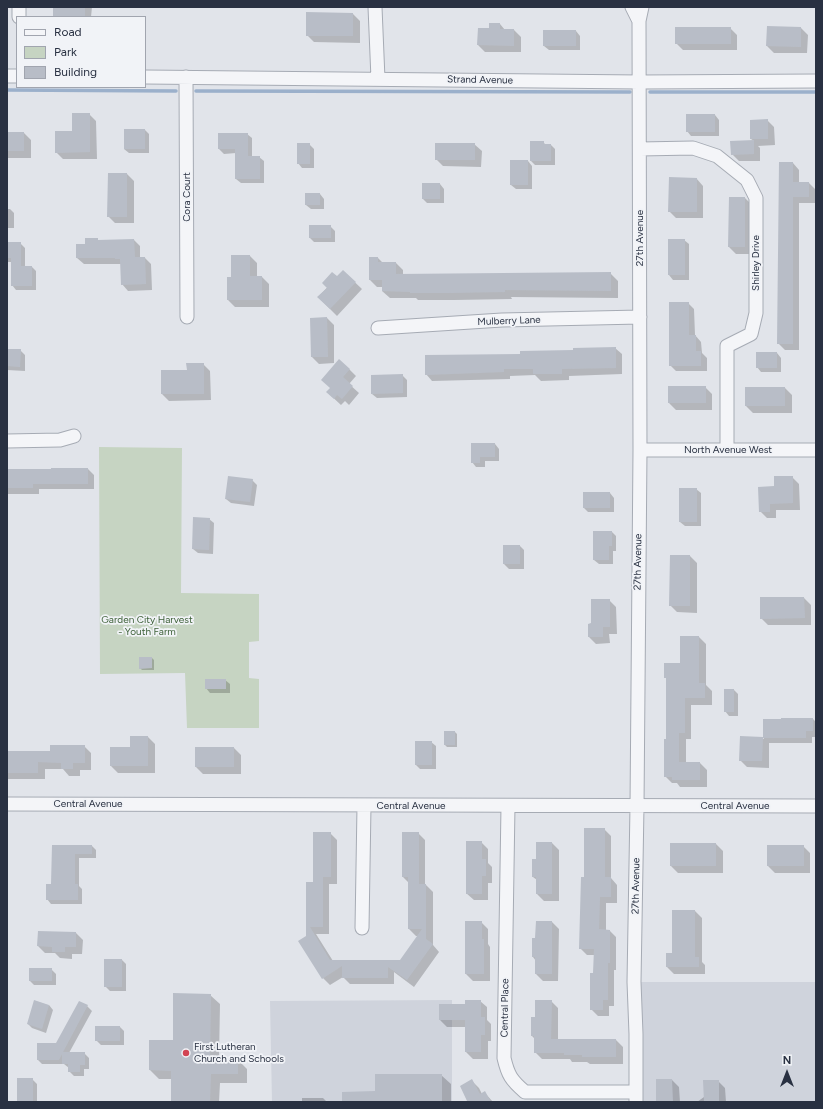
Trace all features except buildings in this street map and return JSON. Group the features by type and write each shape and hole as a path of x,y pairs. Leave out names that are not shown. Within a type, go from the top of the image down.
{"street":[{"path":"375,7 378,78"},
{"name":"27th Avenue","path":"632,7 639,21"},
{"name":"27th Avenue","path":"636,1097 634,982 640,450 639,21 642,7"},
{"name":"Strand Avenue","path":"146,77 378,78 640,82 816,81"},
{"name":"Cora Court","path":"186,77 187,317"},
{"name":"Shirley Drive","path":"640,149 693,148 717,156 748,180 756,198 756,313 751,334 727,346 727,449"},
{"name":"Mulberry Lane","path":"378,328 502,320 640,317"},
{"path":"7,441 60,440 74,436"},
{"name":"North Avenue West","path":"640,450 816,450"},
{"name":"Central Avenue","path":"7,804 816,806"},
{"path":"362,928 364,806"},
{"name":"Central Place","path":"508,806 504,1058 508,1073 514,1083 525,1092 636,1097"}],"shaded area":[{"path":"634,982 816,982 816,1102 635,1102"},
{"path":"452,1000 452,1102 272,1102 270,1001"}],"green space":[{"name":"Garden City Harvest - Youth Farm","path":"99,447 182,448 181,593 259,594 259,641 249,642 249,678 259,679 259,728 187,728 185,673 100,674"}],"waterway":[{"path":"7,90 176,91"},
{"path":"196,91 630,92"},
{"path":"650,92 816,92"}],"place":[{"name":"First Lutheran Church and Schools","path":"186,1053"}]}
